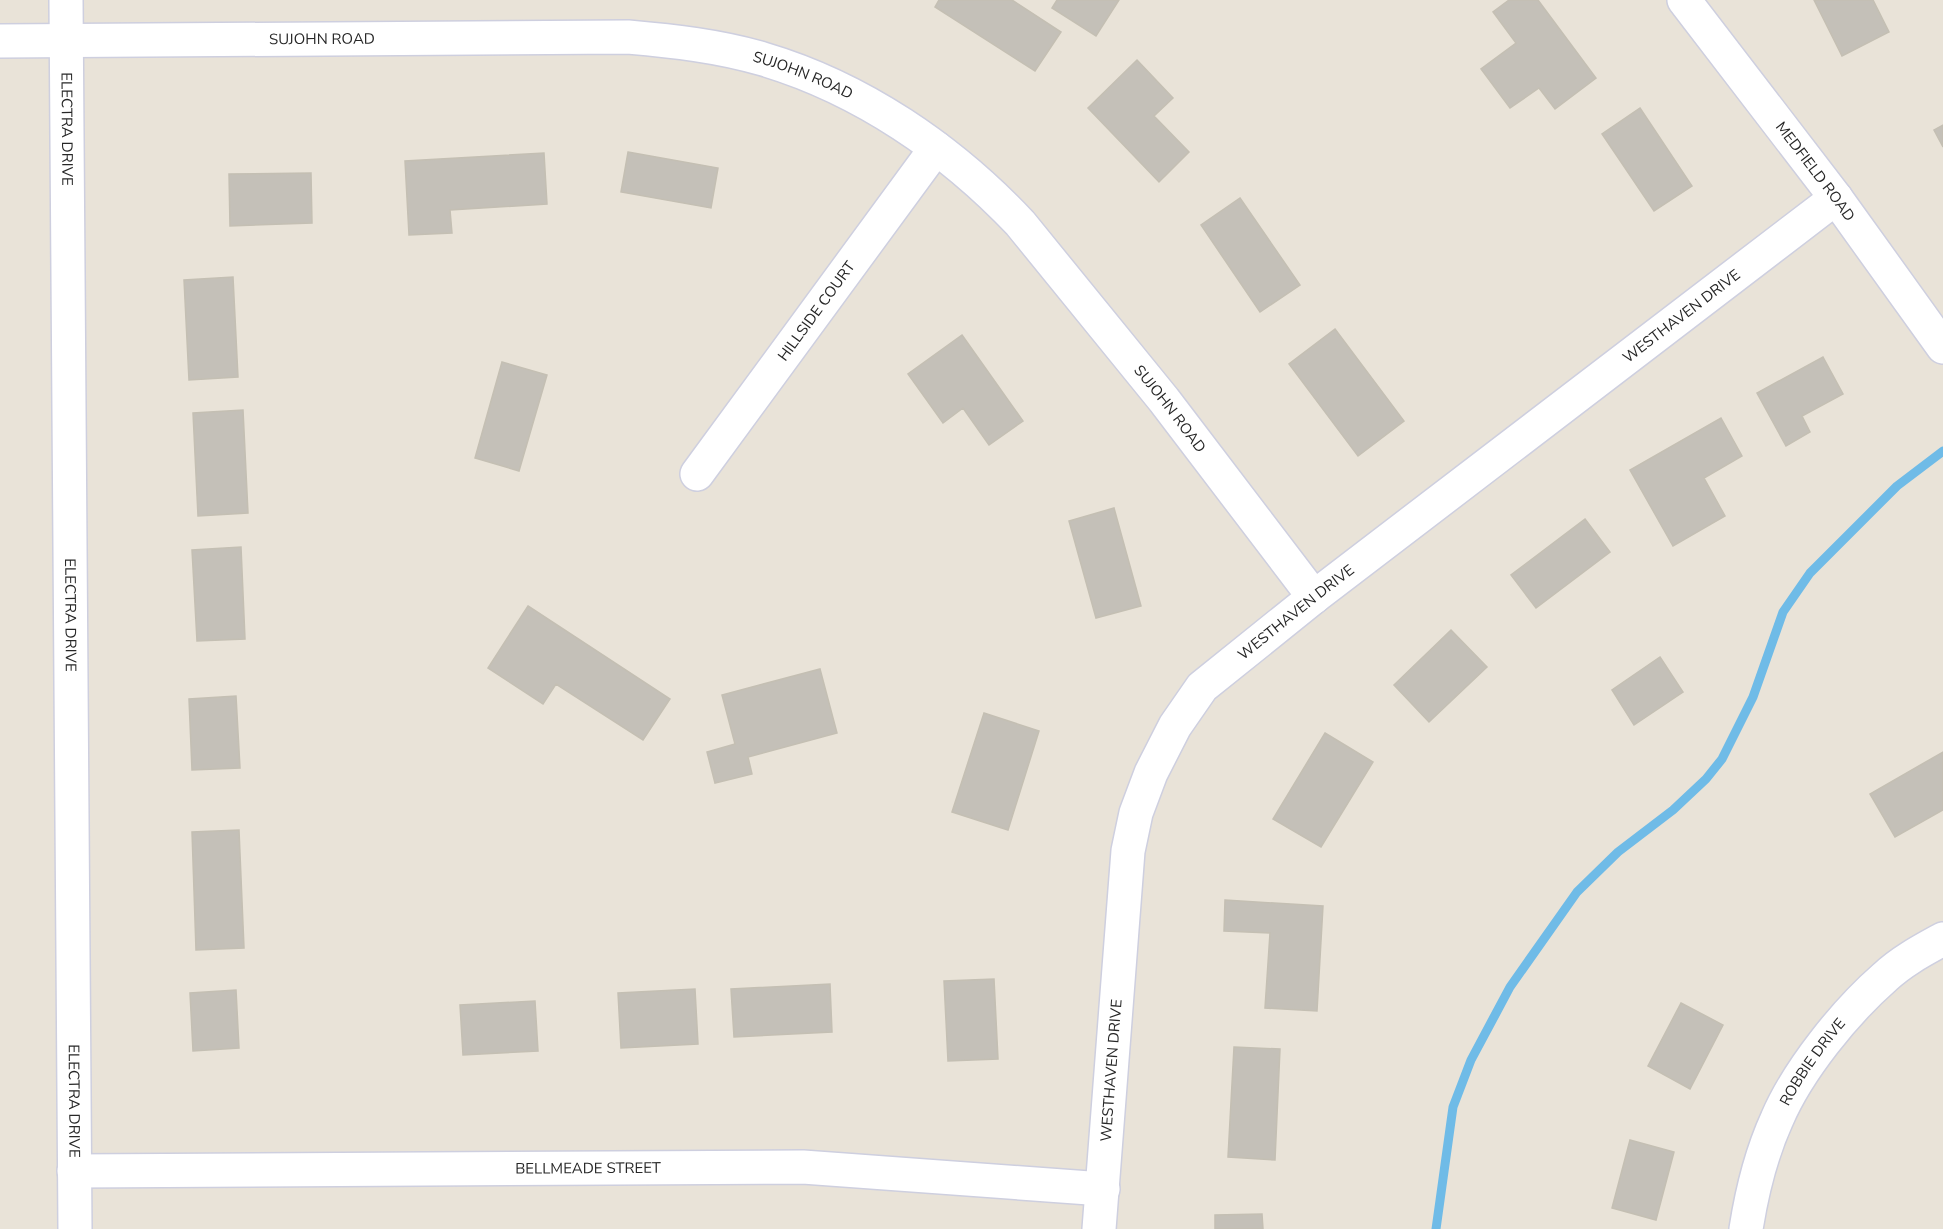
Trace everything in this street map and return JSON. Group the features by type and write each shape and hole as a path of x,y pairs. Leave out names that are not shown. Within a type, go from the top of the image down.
{"street":[{"name":"ELECTRA DRIVE","path":"66,0 75,1229"},
{"name":"MEDFIELD ROAD","path":"1684,0 1836,198 1943,347"},
{"name":"SUJOHN ROAD","path":"0,42 628,37 694,44 763,59 839,87 893,117 936,148 1002,204 1020,223 1164,400 1314,597"},
{"name":"HILLSIDE COURT","path":"697,474 936,148"},
{"name":"WESTHAVEN DRIVE","path":"1099,1229 1128,851 1143,793 1175,726 1202,687 1314,597 1836,198"},
{"name":"ROBBIE DRIVE","path":"1746,1229 1762,1156 1777,1118 1798,1081 1850,1013 1885,976 1917,953 1943,939"},
{"name":"BELLMEADE STREET","path":"74,1171 803,1167 1103,1189"}],"building":[{"path":"939,0 1012,0 1061,32 1035,71 935,7"},
{"path":"1057,0 1119,0 1096,36 1052,8"},
{"path":"1509,0 1538,0 1596,78 1555,109 1539,88 1510,108 1481,69 1516,43 1493,12"},
{"path":"1814,0 1873,0 1889,32 1842,56"},
{"path":"1137,60 1173,98 1154,116 1189,152 1159,182 1088,108"},
{"path":"1640,108 1692,186 1654,211 1602,134"},
{"path":"1943,125 1943,147 1934,130"},
{"path":"628,152 718,168 711,208 621,192"},
{"path":"544,153 547,204 450,210 452,233 409,235 405,161"},
{"path":"311,173 312,223 230,226 229,174"},
{"path":"1240,198 1300,285 1260,312 1201,225"},
{"path":"233,277 238,377 189,380 184,280"},
{"path":"1335,329 1404,421 1358,456 1289,364"},
{"path":"962,335 1023,421 989,445 963,408 943,423 908,374"},
{"path":"1823,357 1843,394 1802,416 1810,432 1786,446 1757,393"},
{"path":"502,362 547,375 519,471 475,458"},
{"path":"243,410 248,513 198,516 193,413"},
{"path":"1721,418 1742,456 1704,478 1725,516 1673,546 1630,470"},
{"path":"1114,508 1141,606 1096,618 1069,521"},
{"path":"1585,519 1610,552 1536,608 1511,575"},
{"path":"241,547 245,639 197,641 192,550"},
{"path":"528,606 670,699 643,740 556,684 543,704 488,668"},
{"path":"1451,630 1487,667 1429,722 1394,685"},
{"path":"1660,657 1683,692 1634,725 1612,690"},
{"path":"820,669 837,733 748,757 752,774 715,783 707,752 735,744 722,695"},
{"path":"236,696 240,768 192,770 189,699"},
{"path":"984,713 1039,731 1008,830 952,812"},
{"path":"1325,733 1373,762 1321,847 1273,819"},
{"path":"1943,752 1943,810 1895,837 1870,794"},
{"path":"239,830 244,948 196,950 192,832"},
{"path":"1225,900 1323,906 1317,1011 1265,1008 1270,933 1224,931"},
{"path":"994,979 998,1059 948,1061 944,981"},
{"path":"830,984 832,1032 734,1037 731,989"},
{"path":"695,989 698,1044 621,1048 618,993"},
{"path":"236,990 239,1048 193,1051 190,993"},
{"path":"535,1001 538,1051 463,1055 460,1005"},
{"path":"1681,1003 1723,1025 1690,1089 1648,1066"},
{"path":"1234,1047 1280,1049 1275,1160 1228,1157"},
{"path":"1630,1140 1674,1152 1656,1220 1612,1208"},
{"path":"1262,1214 1263,1229 1215,1229 1215,1215"}],"waterway":[{"path":"1436,1229 1453,1107 1471,1060 1510,987 1577,892 1618,852 1673,810 1706,779 1722,759 1753,697 1783,612 1810,573 1897,486 1943,451"}]}
